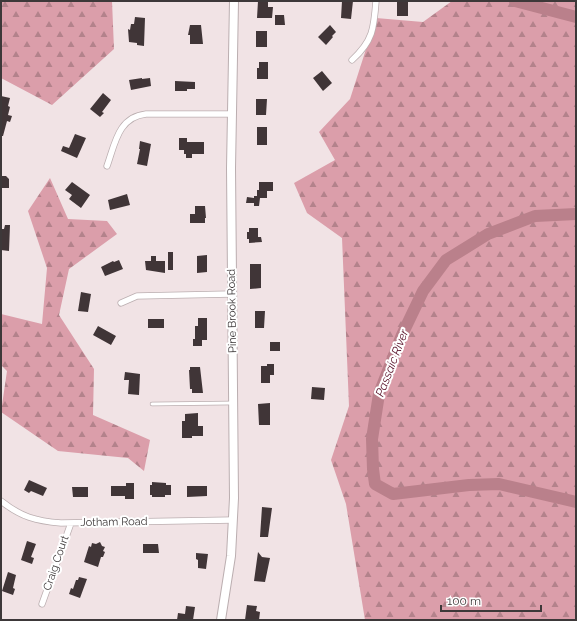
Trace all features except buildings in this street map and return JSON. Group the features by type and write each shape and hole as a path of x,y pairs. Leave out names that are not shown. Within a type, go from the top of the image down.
{"street":[{"name":"Pine Brook Road","path":"221,620 231,556 233,520 231,168 234,1"},
{"path":"352,60 363,51 371,34 374,26 376,1"},
{"path":"107,166 120,130 129,120 137,116 146,114 232,114"},
{"path":"121,303 137,296 231,294"},
{"name":"Jotham Road","path":"1,501 13,510 34,519 43,521 233,520"},
{"name":"Craig Court","path":"42,604 70,522"}],"lane":[{"path":"152,404 233,403"}],"green space":[{"path":"1,1 112,1 114,49 52,105 1,78"},
{"path":"452,1 576,1 576,620 365,620 346,504 331,460 349,406 342,238 307,213 294,183 335,160 319,132 350,99 376,18 423,22"},
{"path":"50,178 68,219 107,221 117,234 69,269 59,315 94,369 93,415 150,440 144,471 128,458 58,451 1,412 7,371 1,365 1,314 42,324 47,268 28,211"}],"waterway":[{"name":"Passaic River","path":"515,1 576,17"},
{"name":"Passaic River","path":"576,214 535,216 488,234 446,260 423,291 402,335 379,394 372,439 375,484 393,494 469,485 499,484 576,502"}]}
